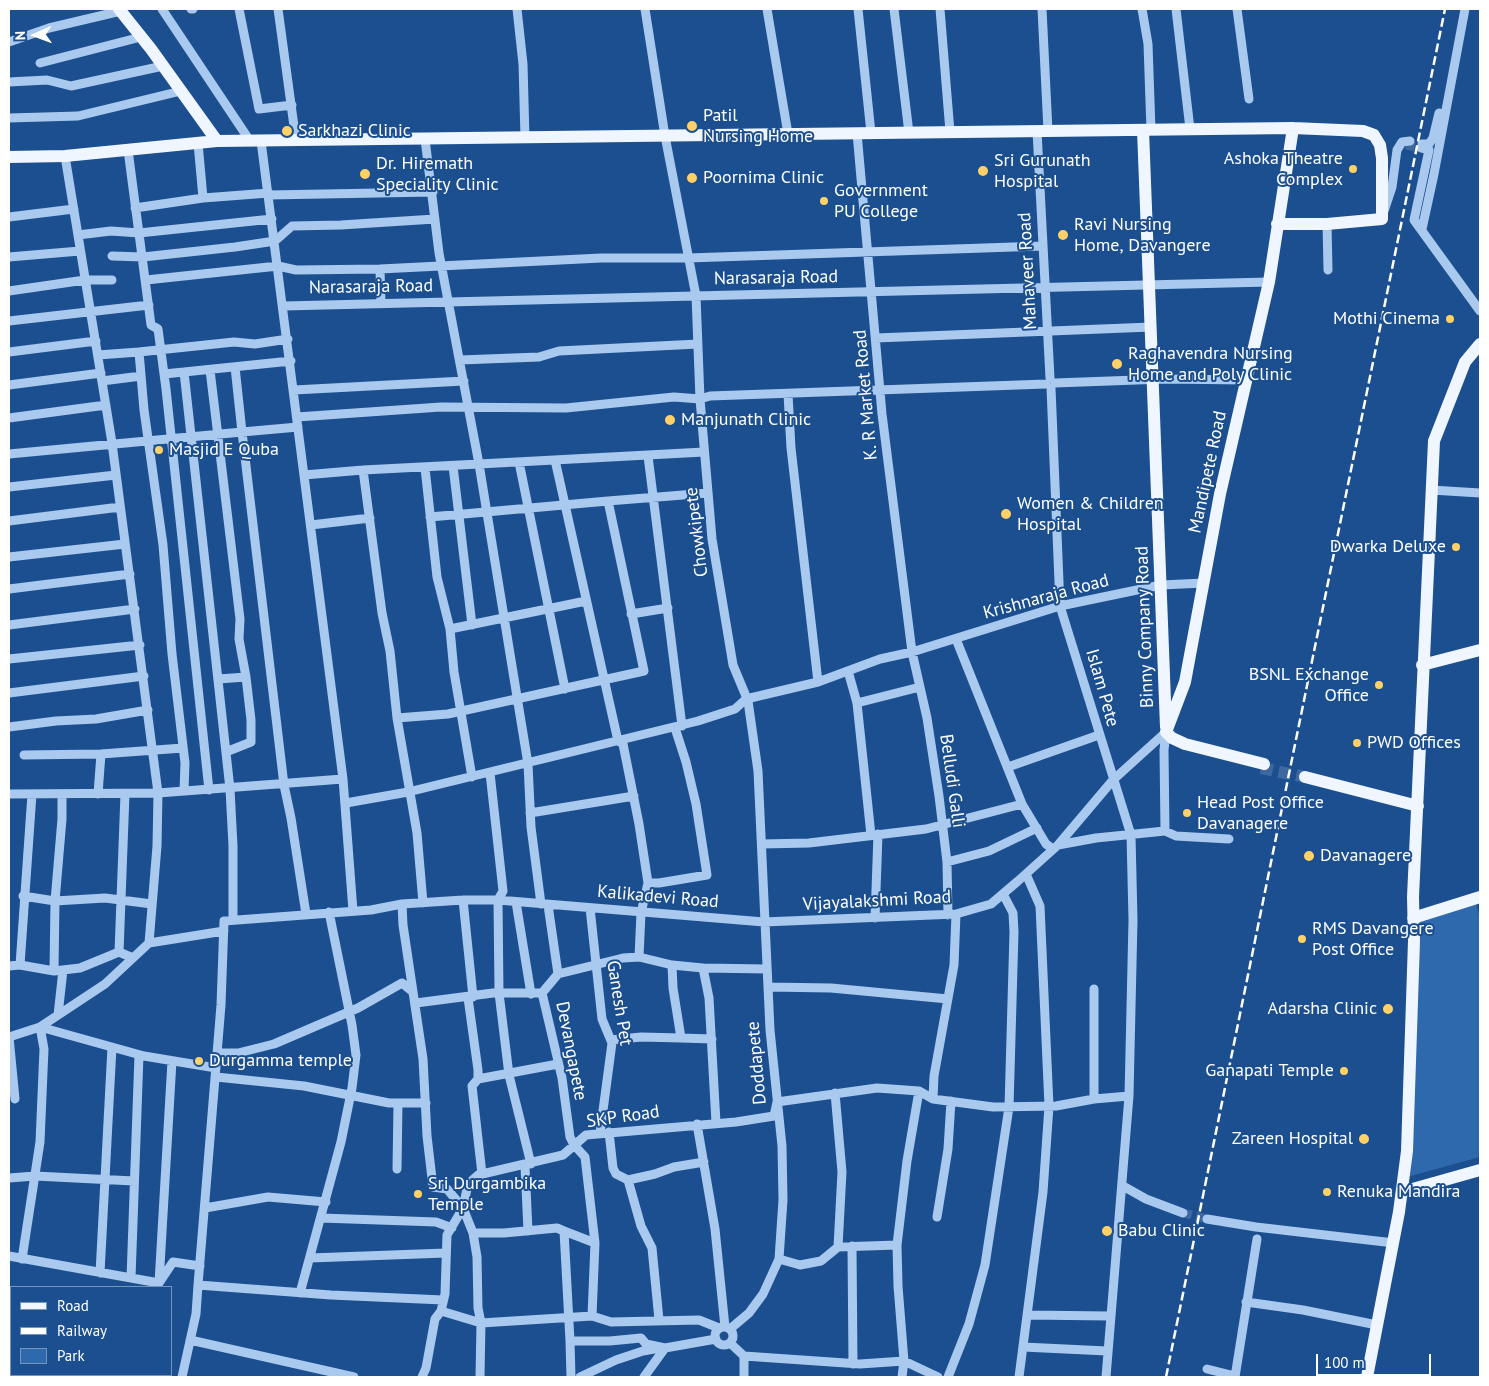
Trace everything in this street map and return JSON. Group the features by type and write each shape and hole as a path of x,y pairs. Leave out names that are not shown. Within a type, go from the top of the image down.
{"main road":[{"path":"120,10 217,141"},
{"path":"9,157 65,156 217,141 1293,128 1363,131 1374,135 1380,145 1382,158 1382,218 1326,224 1277,224"},
{"name":"Mandipete Road","path":"1165,734 1184,682 1220,494 1269,282 1293,128"},
{"name":"Binny Company Road","path":"1147,130 1149,285 1165,734"},
{"path":"1367,1377 1394,1243 1402,1192 1410,1112 1413,918 1422,665 1434,441 1465,362 1480,344"},
{"path":"1422,665 1480,650"},
{"path":"1165,734 1185,744 1262,766"},
{"path":"1306,775 1418,804"},
{"path":"1413,918 1480,897"},
{"path":"1402,1192 1480,1170"}],"street":[{"path":"162,9 256,141 269,194 346,802 353,911"},
{"path":"239,9 259,110 292,105"},
{"path":"278,9 296,140"},
{"path":"517,9 523,64 525,138"},
{"name":"Chowkipete","path":"645,9 665,136 696,296 700,399 712,539 732,665 746,699 752,725 758,771 764,922"},
{"path":"767,9 788,134"},
{"path":"858,9 871,133"},
{"path":"894,9 909,133"},
{"path":"940,9 950,132"},
{"name":"Mahaveer Road","path":"1042,9 1043,246 1060,606"},
{"path":"1142,9 1148,44 1147,130"},
{"path":"1176,9 1190,129"},
{"path":"1238,9 1249,100"},
{"path":"1422,229 1465,9"},
{"path":"9,42 49,28 120,10"},
{"path":"40,63 141,37"},
{"path":"9,82 47,80 71,86 163,66"},
{"path":"9,118 78,116 181,91"},
{"path":"1448,97 1443,98 1433,138 1429,144 1422,146 1429,150 1414,220 1480,311"},
{"name":"K. R Market Road","path":"857,133 873,292 880,389 912,652"},
{"path":"425,139 441,266 480,464 486,511 528,764 530,813 544,904 558,974"},
{"path":"198,143 203,198"},
{"path":"1382,218 1393,191 1400,148 1408,143"},
{"path":"128,150 151,325 158,329 161,350 209,790"},
{"path":"65,156 112,443 140,644 158,793 149,943"},
{"path":"135,208 203,198 269,194 433,192"},
{"path":"9,217 74,210"},
{"path":"78,235 111,231 139,233 272,219"},
{"path":"112,256 143,257 275,241 292,226 341,226 436,219"},
{"path":"1326,224 1328,270"},
{"path":"146,280 278,266 296,270 380,269 601,258 688,258 1043,246"},
{"path":"9,257 80,251"},
{"path":"380,269 381,303"},
{"path":"9,291 85,280 112,280"},
{"name":"Narasaraja Road","path":"284,306 1269,282"},
{"path":"9,321 148,305"},
{"path":"876,338 1151,327"},
{"path":"98,355 234,342 255,344 288,340"},
{"path":"9,352 96,341"},
{"path":"460,360 539,358 559,351 698,344"},
{"path":"139,352 148,439 163,545 172,654 183,748 184,792"},
{"path":"164,374 291,361"},
{"path":"235,367 284,785 292,818 306,914"},
{"path":"210,370 240,619 239,639 251,720 251,742 226,752"},
{"path":"182,1377 190,1340 200,1266 218,1053 224,921 233,920 233,846 230,789 184,372"},
{"path":"9,385 101,377 141,376"},
{"path":"297,417 469,407 566,408 674,397 700,399 710,396 1164,379 1246,380"},
{"path":"294,390 464,381"},
{"path":"788,394 791,448 818,682"},
{"path":"9,418 106,405"},
{"path":"9,454 148,439 298,427"},
{"path":"304,475 363,470 704,452"},
{"path":"648,456 668,608 678,727 696,804 707,875 660,883 648,883"},
{"path":"555,460 618,741 623,744 634,796 648,883 641,913 639,957"},
{"path":"519,462 565,689"},
{"path":"453,466 472,625"},
{"path":"425,468 437,577 450,629 460,710 472,777"},
{"path":"363,470 382,613 390,651 397,718 408,792 417,833 423,903"},
{"path":"9,487 116,475"},
{"path":"1431,490 1480,493"},
{"path":"430,516 708,494"},
{"path":"397,718 448,714 644,671 608,501"},
{"path":"9,521 120,507"},
{"path":"311,525 370,518"},
{"path":"9,557 125,544"},
{"path":"9,589 130,574"},
{"name":"Krishnaraja Road","path":"346,802 408,792 678,727 734,709 746,699 818,682 880,659 912,652 1060,606 1161,584 1204,583"},
{"path":"450,629 586,601"},
{"name":"Islam Pete","path":"1060,606 1131,834 1133,920 1129,1096 1123,1186 1109,1316 1106,1377"},
{"path":"631,614 668,608"},
{"path":"9,625 135,609"},
{"path":"956,639 1022,804 1046,844 1055,847 1131,834 1165,831 1176,836 1229,839"},
{"path":"9,659 140,644"},
{"name":"Belludi Galli","path":"912,652 920,687 943,825 952,914 954,965 934,1076 933,1099"},
{"path":"848,671 857,703 875,834 875,918"},
{"path":"9,692 144,676"},
{"path":"218,679 246,678"},
{"path":"857,703 920,687"},
{"path":"9,727 56,721 96,719 148,710"},
{"path":"1165,734 1165,831"},
{"name":"Vijayalakshmi Road","path":"764,922 952,914 991,904 1055,847 1113,780 1165,734"},
{"path":"1008,767 1099,736"},
{"path":"24,755 101,754 183,748"},
{"path":"98,794 101,754"},
{"path":"490,773 502,891 498,900 499,993 509,1074 528,1165 528,1231"},
{"path":"9,794 62,795 184,792 343,780"},
{"path":"20,965 23,896 32,794"},
{"path":"119,952 125,794"},
{"path":"58,1015 59,970 55,901 62,819 62,795"},
{"path":"530,813 634,796"},
{"path":"762,844 809,842 943,825 1022,804"},
{"path":"947,862 989,851 1037,828"},
{"path":"1019,1377 1043,1192 1050,1106 1040,906 1026,874"},
{"path":"948,1377 969,1324 985,1265 1009,1107 1013,1026 1014,932 1013,913 1003,894"},
{"path":"23,896 55,901 105,898 121,902 152,904"},
{"path":"464,900 478,1079"},
{"name":"Kalikadevi Road","path":"233,920 371,910 402,904 498,900 764,922"},
{"path":"516,902 531,994"},
{"path":"402,904 416,1003 414,1004 423,1058 427,1136 433,1187 447,1189 463,1208 472,1233 477,1257 478,1308 481,1323 480,1377"},
{"name":"Ganesh Pet","path":"590,908 602,1019 611,1040 611,1060 603,1101 605,1132 613,1168 616,1174 628,1180"},
{"path":"300,1293 326,1202 350,1095 356,1055 350,1012 329,912"},
{"name":"Doddapete","path":"764,922 782,1146 783,1200 779,1259"},
{"path":"15,1099 9,1037 40,1027 105,984 149,943 224,931"},
{"path":"9,966 20,965 59,970 80,968 119,952 133,958"},
{"path":"416,1003 471,998 499,993 542,993 558,974 623,958 639,957 672,965 703,968 767,969"},
{"path":"672,965 672,988 681,1038"},
{"path":"703,968 709,998 716,1123"},
{"path":"218,1053 238,1053 274,1044 350,1012 402,983 413,992"},
{"path":"768,987 831,988 948,999"},
{"path":"1094,989 1094,1099"},
{"name":"Devangapete","path":"542,993 558,1064 570,1137 574,1145 585,1157 595,1243 592,1316"},
{"path":"40,1027 139,1055 172,1061 216,1073 398,1103 426,1103"},
{"path":"22,1259 40,1142 44,1049 40,1027"},
{"path":"611,1040 648,1037 712,1038"},
{"path":"100,1272 112,1047"},
{"path":"130,1278 139,1055"},
{"path":"160,1283 172,1061"},
{"path":"422,1377 426,1368 435,1320 441,1311 442,1300 445,1294 447,1235 463,1208 468,1184 482,1174 472,1086 478,1079 558,1064"},
{"path":"777,1102 877,1088 920,1091 933,1099 1009,1107 1050,1106 1129,1096"},
{"path":"902,1377 904,1361 897,1245 907,1161 920,1091"},
{"path":"835,1093 842,1172 838,1247"},
{"path":"937,1217 948,1149 950,1101"},
{"name":"SKP Road","path":"482,1174 528,1165 563,1155 586,1135 774,1116 777,1102"},
{"path":"397,1169 398,1103"},
{"path":"580,1377 643,1350 716,1339 722,1344 730,1342 733,1338 725,1328 715,1229 697,1124"},
{"path":"659,1320 652,1248 641,1226 628,1180 655,1174 674,1167 704,1162"},
{"path":"9,1178 35,1176 134,1181"},
{"path":"1123,1186 1146,1199 1183,1213"},
{"path":"205,1208 268,1197 326,1202"},
{"path":"321,1218 436,1222 452,1228"},
{"path":"1208,1219 1256,1227 1394,1243"},
{"path":"472,1233 557,1228 595,1243"},
{"path":"564,1231 571,1377"},
{"path":"1207,1369 1232,1376 1257,1239"},
{"path":"716,1339 716,1333 748,1313 763,1294 779,1259 800,1265 821,1261 838,1247 897,1245"},
{"path":"852,1246 853,1364"},
{"path":"310,1258 446,1253"},
{"path":"9,1256 160,1283"},
{"path":"160,1283 173,1262 200,1266"},
{"path":"198,1285 300,1293 442,1300"},
{"path":"1246,1302 1303,1310 1377,1325"},
{"path":"441,1311 481,1323 592,1316 611,1322 699,1320 725,1328"},
{"path":"1027,1315 1109,1316"},
{"path":"570,1341 610,1341 640,1338 646,1344 665,1348"},
{"path":"190,1340 336,1375 354,1377"},
{"path":"730,1342 744,1356 853,1364 904,1361 938,1377"},
{"path":"1023,1347 1107,1350"},
{"path":"644,1377 665,1348"},
{"path":"744,1356 744,1377"}],"green space":[{"path":"1476,904 1480,918 1480,1157 1407,1177 1415,922"}],"tunnel":[{"path":"1406,145 1421,148"},
{"path":"1261,768 1305,777"},
{"path":"1183,1213 1207,1219"}],"railway":[{"path":"1166,1377 1445,9"}],"place":[{"name":"Patil Nursing Home","path":"692,126"},
{"name":"Sarkhazi Clinic","path":"287,131"},
{"name":"Ashoka Theatre Complex","path":"1353,169"},
{"name":"Sri Gurunath Hospital","path":"983,171"},
{"name":"Dr. Hiremath Speciality Clinic","path":"365,174"},
{"name":"Poornima Clinic","path":"692,178"},
{"name":"Government PU College","path":"824,201"},
{"name":"Ravi Nursing Home, Davangere","path":"1063,235"},
{"name":"Mothi Cinema","path":"1450,319"},
{"name":"Raghavendra Nursing Home and Poly Clinic","path":"1117,364"},
{"name":"Manjunath Clinic","path":"670,420"},
{"name":"Masjid E Quba","path":"159,450"},
{"name":"Women & Children Hospital","path":"1006,514"},
{"name":"Dwarka Deluxe","path":"1456,547"},
{"name":"BSNL Exchange Office","path":"1379,685"},
{"name":"PWD Offices","path":"1357,743"},
{"name":"Head Post Office Davanagere","path":"1187,813"},
{"name":"Davanagere","path":"1309,856"},
{"name":"RMS Davangere Post Office","path":"1302,939"},
{"name":"Adarsha Clinic","path":"1388,1009"},
{"name":"Durgamma temple","path":"199,1061"},
{"name":"Ganapati Temple","path":"1344,1071"},
{"name":"Zareen Hospital","path":"1364,1139"},
{"name":"Renuka Mandira","path":"1327,1192"},
{"name":"Sri Durgambika Temple","path":"418,1194"},
{"name":"Babu Clinic","path":"1107,1231"}]}
